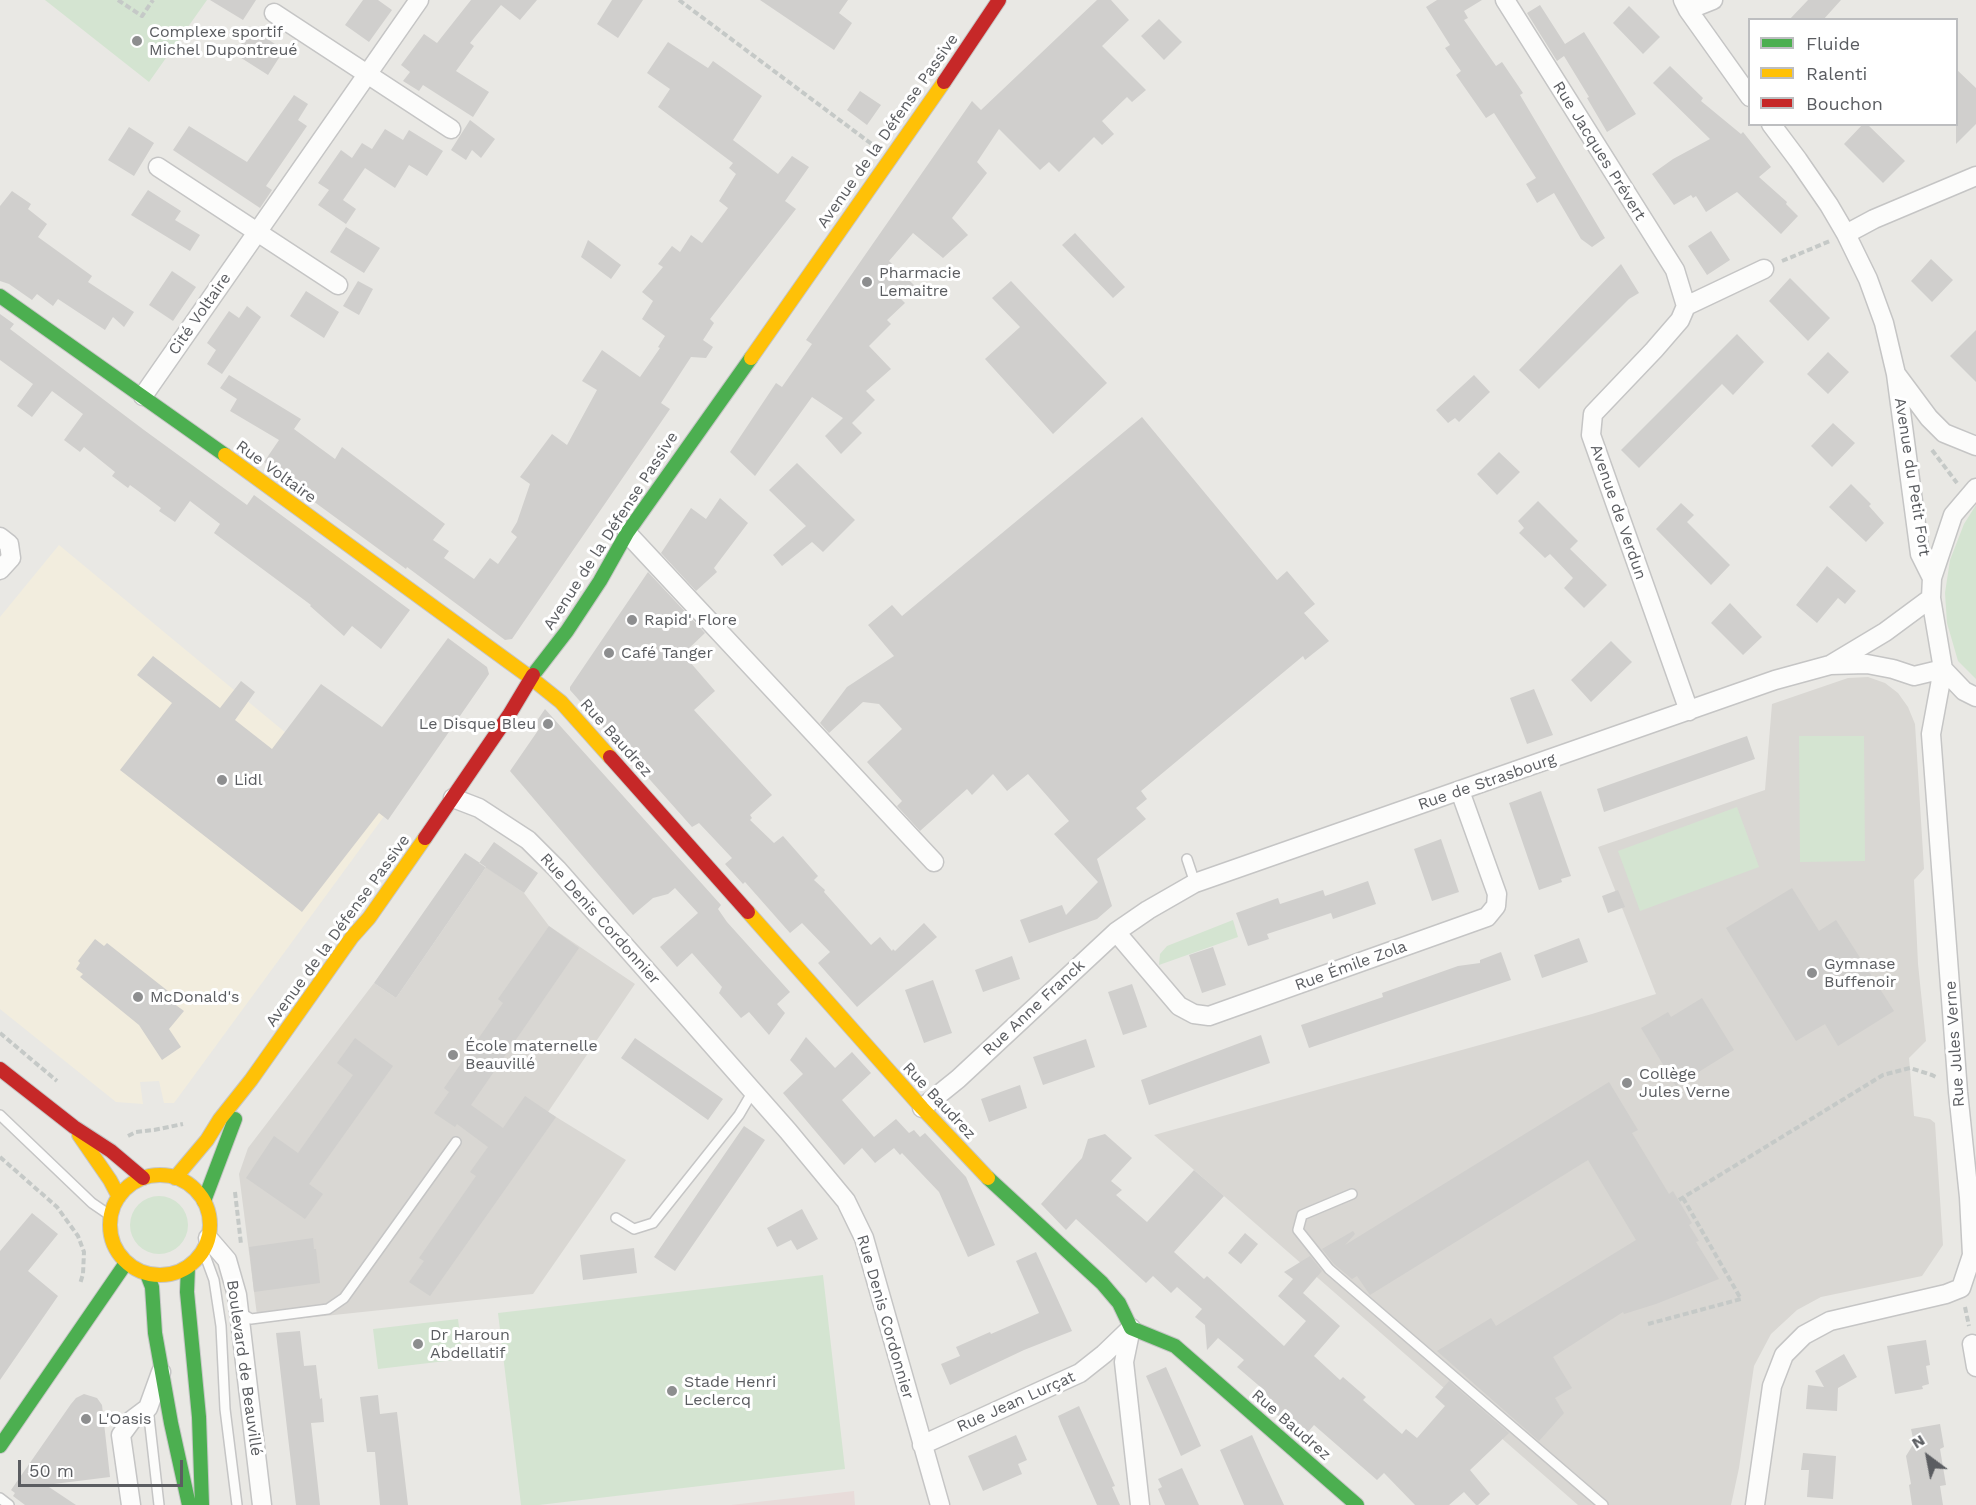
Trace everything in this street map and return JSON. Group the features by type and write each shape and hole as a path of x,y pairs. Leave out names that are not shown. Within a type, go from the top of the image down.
{"main road":[{"name":"Avenue de la Défense Passive","path":"167,1173 207,1140 352,937 395,883 509,715 531,678 567,631 600,581 627,533 892,158 999,0"},
{"name":"Rue Voltaire","path":"0,296 143,396 531,678"},
{"name":"Rue Baudrez","path":"531,678 570,711 922,1108 984,1174 1102,1283 1119,1303 1131,1328 1175,1346 1357,1505"},
{"path":"5,1076 111,1151 143,1178"},
{"name":"Avenue de la Défense Passive","path":"204,1201 251,1080"},
{"path":"74,1127 119,1197"},
{"path":"167,1173 187,1183 196,1191 204,1201 211,1225 206,1244 197,1259 188,1267 161,1276 136,1270 126,1263 112,1242 110,1229 111,1216 119,1197 129,1186 143,1178 167,1173"},
{"path":"1,1442 126,1263"},
{"path":"188,1267 187,1292 199,1417 202,1505"},
{"path":"147,1274 152,1287 155,1333 189,1505"}],"street":[{"name":"Cité Voltaire","path":"143,396 419,0"},
{"name":"Rue Jacques Prévert","path":"1505,0 1675,270 1686,306"},
{"path":"1713,0 1685,5 1748,96"},
{"path":"274,13 451,129"},
{"name":"Avenue du Petit Fort","path":"1772,126 1798,160 1846,234 1872,290 1884,323 1896,374 1920,554 1932,578"},
{"path":"158,167 338,285"},
{"path":"1846,234 1874,219 1976,177"},
{"path":"1686,306 1764,269"},
{"name":"Avenue de Verdun","path":"1686,306 1674,327 1593,414 1591,435 1689,711"},
{"name":"Avenue du Petit Fort","path":"1896,374 1929,418 1944,433 1976,446"},
{"path":"1972,492 1953,515 1932,578 1930,598 1943,669 1964,691 1976,698"},
{"path":"627,533 934,862"},
{"path":"0,537 9,544 11,558 0,570"},
{"path":"1830,665 1885,632 1930,598"},
{"path":"1830,665 1867,664 1914,676 1943,669"},
{"name":"Rue de Strasbourg","path":"1148,910 1195,883 1775,680 1830,665"},
{"name":"Rue Jules Verne","path":"1943,669 1931,734 1958,1092 1969,1197 1972,1255 1961,1288"},
{"name":"Rue Émile Zola","path":"1116,932 1179,1006 1194,1014 1209,1016 1486,918 1496,906 1497,894 1460,791"},
{"name":"Rue Denis Cordonnier","path":"453,798 479,808 528,840 557,869 753,1091 846,1202 864,1238 940,1505"},
{"name":"Rue Anne Franck","path":"922,1108 958,1079 1116,932 1148,910"},
{"name":"Boulevard de Beauvillé","path":"206,1244 227,1260 237,1295 262,1505"},
{"path":"1755,1505 1772,1386 1784,1355 1804,1335 1830,1322 1946,1294 1961,1288"},
{"path":"1131,1328 1124,1362 1140,1505"},
{"name":"Rue Jean Lurçat","path":"922,1445 1080,1373 1131,1328"},
{"path":"1972,1344 1976,1367"},
{"path":"131,1505 121,1435 132,1420 148,1408 162,1370"}],"lane":[{"path":"1187,859 1195,883"},
{"name":"Avenue de la Défense Passive","path":"204,1124 220,1106 251,1080"},
{"path":"616,1218 634,1229 653,1223 739,1115 753,1091"},
{"path":"0,1115 75,1188 111,1216"},
{"path":"239,1312 251,1319 318,1311 328,1309 344,1298 456,1142"},
{"path":"1352,1194 1302,1215 1298,1230 1329,1269 1603,1505"},
{"path":"206,1244 221,1326 225,1409 237,1505"},
{"path":"148,1408 159,1505"},
{"path":"0,1498 9,1505"}],"path":[{"path":"118,0 142,16 153,0"},
{"path":"679,0 892,158"},
{"path":"1764,269 1846,234"},
{"path":"1932,450 1972,492"},
{"path":"1648,1324 1741,1299 1681,1199 1883,1075 1910,1068 1932,1075 1958,1092"},
{"path":"124,1137 136,1132 183,1124"},
{"path":"0,1157 57,1207 78,1236 84,1252 83,1274 79,1287"},
{"path":"1961,1288 1972,1344"}],"shaded area":[{"path":"59,545 385,815 174,1103 164,1103 159,1081 140,1082 143,1104 116,1102 0,1009 0,617"},
{"name":"Collège Jules Verne","path":"1868,677 1885,683 1898,693 1908,707 1915,724 1924,869 1914,880 1918,964 1926,1041 1909,1058 1914,1116 1930,1119 1935,1123 1943,1245 1922,1276 1821,1297 1797,1310 1771,1334 1754,1366 1739,1468 1731,1505 1578,1505 1154,1135 1592,1014 1656,994 1598,847 1765,790 1772,704 1848,678"},
{"name":"École maternelle Beauvillé","path":"486,867 524,893 549,926 635,984 548,1112 626,1160 533,1294 258,1323 239,1174 248,1148 374,983 396,998"},
{"path":"854,1491 855,1505 731,1505"}],"green space":[{"name":"Complexe sportif Michel Dupontreué","path":"45,0 207,0 149,82"},
{"path":"1976,505 1976,679 1958,661 1947,623 1945,593 1950,560 1964,524"},
{"path":"1799,736 1864,736 1865,861 1800,862"},
{"path":"1737,807 1759,867 1640,911 1618,851"},
{"path":"1233,920 1238,937 1159,965 1160,954 1167,946"},
{"path":"153,1196 165,1196 180,1204 188,1219 188,1231 180,1246 165,1254 153,1254 138,1246 130,1231 130,1219 138,1204"},
{"name":"Stade Henri Leclercq","path":"823,1275 845,1469 539,1505 521,1505 498,1313"},
{"name":"Dr Haroun Abdellatif","path":"458,1319 463,1359 378,1369 373,1329"}],"building":[{"path":"210,0 256,0 243,20"},
{"path":"363,0 378,0 392,10 369,42 345,25"},
{"path":"471,0 537,0 520,20 501,5 470,43 474,46 456,71 489,92 473,117 423,85 419,91 403,81 410,72 401,65 424,34 437,43"},
{"path":"612,0 643,0 618,38 597,24"},
{"path":"760,0 848,0 839,13 852,23 834,50"},
{"path":"1097,0 1111,0 1129,20 1102,46 1146,90 1132,102 1127,97 1102,121 1114,134 1102,145 1094,137 1059,172 1049,162 1040,170 999,129 977,162 987,173 952,218 968,235 943,258 913,233 889,261 914,285 901,299 905,303 887,320 891,324 869,346 891,369 866,391 875,400 852,423 862,433 841,454 825,436 843,418 812,397 755,476 730,452 776,383 782,387 812,344 806,340 972,101 981,110"},
{"path":"1437,0 1482,0 1464,11 1468,18 1464,20 1496,66 1502,62 1523,93 1520,95 1605,238 1592,247 1581,239 1554,193 1537,203 1526,184 1536,178 1494,113 1486,118 1456,75 1461,71 1445,48 1450,45 1426,7"},
{"path":"1808,0 1841,0 1825,18 1791,18"},
{"path":"1540,5 1565,44 1584,32 1636,114 1607,132 1564,56 1557,61 1527,13"},
{"path":"1629,6 1660,37 1643,54 1613,23"},
{"path":"1159,19 1182,42 1164,60 1141,36"},
{"path":"251,28 284,50 268,75 235,54"},
{"path":"668,42 708,68 713,61 762,96 733,140 778,174 792,156 809,167 785,201 796,209 710,319 714,323 703,340 713,347 706,358 691,357 661,403 670,409 512,639 505,640 272,471 273,468 264,462 279,440 230,411 237,399 220,388 229,375 301,419 294,429 335,459 342,447 445,524 433,540 449,551 444,558 474,579 490,558 498,564 517,537 511,532 517,522 530,484 520,477 552,434 567,445 597,390 582,381 602,350 640,377 660,348 658,347 665,336 642,319 653,301 642,292 663,267 658,264 672,246 680,252 691,235 702,243 728,208 719,201 736,174 729,168 733,163 658,107 670,89 647,73"},
{"path":"1670,66 1703,98 1701,101 1741,134 1743,132 1771,167 1759,177 1787,202 1786,204 1798,216 1781,234 1737,192 1706,212 1696,196 1693,198 1691,195 1674,205 1652,174 1673,159 1710,139 1653,83"},
{"path":"1958,71 1976,88 1976,124 1956,144"},
{"path":"860,91 881,105 867,125 847,110"},
{"path":"294,95 308,104 298,120 307,126 266,186 272,190 260,208 173,150 189,126 247,162"},
{"path":"470,120 495,139 481,158 472,150 466,160 451,150"},
{"path":"1861,126 1869,126 1905,161 1883,183 1844,144"},
{"path":"129,127 154,143 134,176 108,160"},
{"path":"385,129 403,140 409,130 443,151 427,176 409,165 395,188 365,168 343,200 356,209 346,224 318,205 329,190 318,183 341,150 352,158 362,143 372,149"},
{"path":"148,190 181,211 175,220 200,235 190,251 131,215"},
{"path":"12,191 31,204 28,209 47,224 38,237 92,276 88,282 134,312 124,327 113,317 105,330 58,299 53,306 37,294 32,300 9,284 0,281 0,206"},
{"path":"346,227 380,248 364,273 330,252"},
{"path":"1711,231 1730,260 1707,275 1688,246"},
{"path":"1075,233 1125,287 1113,298 1062,245"},
{"path":"588,240 621,265 611,279 581,257"},
{"path":"1931,259 1953,280 1932,302 1911,281"},
{"path":"1621,264 1639,293 1629,299 1539,389 1519,370"},
{"path":"172,271 196,287 173,321 149,305"},
{"path":"1790,278 1830,318 1808,341 1769,301"},
{"path":"358,281 373,289 359,315 343,306"},
{"path":"1011,281 1107,383 1053,434 985,359 1020,327 992,298"},
{"path":"306,291 339,312 324,338 290,316"},
{"path":"247,306 261,317 222,374 207,364 216,350 207,343 229,311 239,318"},
{"path":"0,314 14,324 10,329 247,505 254,495 410,610 381,649 352,626 344,636 311,605 214,533 220,524 190,501 175,522 159,511 161,508 130,485 128,488 112,476 115,472 84,447 80,452 64,440 83,414 52,391 32,417 17,406 33,384 0,360"},
{"path":"1976,330 1976,382 1950,356"},
{"path":"1737,334 1764,362 1733,395 1722,384 1639,468 1621,450"},
{"path":"1828,352 1849,372 1828,394 1807,374"},
{"path":"1474,375 1490,392 1459,422 1455,418 1448,423 1436,410"},
{"path":"1142,417 1277,580 1287,571 1315,604 1304,613 1329,641 1305,660 1303,656 1141,791 1147,799 1136,808 1146,819 1097,859 1112,906 1097,919 1029,943 1020,920 1062,905 1066,915 1098,882 1054,834 1069,821 1028,774 1007,791 993,774 972,795 967,789 920,831 897,806 902,801 867,762 902,729 879,704 863,702 829,733 820,723 847,687 894,656 868,625 892,605 902,616"},
{"path":"1833,423 1855,443 1832,467 1811,446"},
{"path":"1499,452 1520,472 1497,495 1477,474"},
{"path":"797,463 855,520 823,552 812,542 782,566 773,555 806,526 769,490"},
{"path":"1851,484 1871,504 1869,506 1884,523 1866,542 1829,507"},
{"path":"720,498 748,523 714,568 717,572 696,591 661,553 691,508 706,519"},
{"path":"1538,501 1578,541 1570,549 1607,585 1584,608 1564,588 1573,578 1550,554 1545,558 1519,533 1524,528 1518,521"},
{"path":"1681,503 1694,515 1687,522 1730,565 1711,585 1656,529"},
{"path":"1827,566 1856,591 1845,604 1838,598 1817,623 1796,605"},
{"path":"648,572 705,633 683,654 715,691 694,710 772,795 750,815 752,818 750,820 774,843 783,836 818,876 814,880 871,945 880,937 892,951 893,949 895,951 924,923 937,937 857,1007 818,963 830,952 802,923 790,933 745,882 743,884 725,864 732,858 699,823 692,827 570,690"},
{"path":"1730,603 1762,637 1743,655 1711,623"},
{"name":"Lidl","path":"448,638 487,667 489,674 388,820 379,813 302,912 120,770 172,703 137,675 153,656 220,708 241,681 255,692 235,720 272,749 321,684 382,727"},
{"path":"1611,641 1632,662 1591,702 1571,680"},
{"path":"1534,689 1553,735 1527,744 1510,698"},
{"path":"545,709 721,905 718,909 727,922 790,992 777,1004 785,1013 769,1035 749,1012 741,1018 719,993 722,987 692,953 677,967 660,947 698,913 675,888 668,894 653,898 633,915 510,771 539,729 534,725"},
{"path":"1747,736 1755,759 1604,812 1597,789"},
{"path":"1541,791 1571,876 1561,879 1562,882 1539,890 1509,803"},
{"path":"1441,839 1459,892 1432,901 1414,849"},
{"path":"494,842 538,873 524,893 479,863"},
{"path":"465,853 486,867 396,998 374,983"},
{"path":"1368,881 1376,904 1333,919 1331,913 1267,934 1269,939 1248,946 1236,913 1278,898 1280,904 1323,890 1325,896"},
{"name":"Gymnase Buffenoir","path":"1792,888 1819,931 1836,920 1894,1011 1838,1046 1825,1024 1796,1041 1726,928"},
{"path":"1618,890 1625,907 1608,913 1602,896"},
{"path":"549,926 579,948 471,1105 503,1128 525,1096 556,1117 430,1296 409,1282 424,1261 419,1258 476,1176 470,1172 488,1147 457,1124 455,1127 434,1113 449,1092 444,1088 503,1003 498,999"},
{"path":"1579,938 1588,962 1542,978 1534,955"},
{"name":"McDonald's","path":"95,939 104,946 107,943 173,995 169,1000 184,1011 169,1029 181,1047 162,1060 139,1025 80,977 83,974 76,969 80,963 78,961"},
{"path":"1213,947 1226,985 1202,993 1189,955"},
{"path":"1501,952 1511,980 1309,1048 1301,1025 1383,997 1382,993 1458,966 1480,963 1480,960"},
{"path":"1012,956 1020,979 983,992 975,970"},
{"path":"933,980 952,1033 924,1043 905,990"},
{"path":"1132,984 1147,1027 1123,1035 1108,992"},
{"path":"1702,998 1734,1050 1676,1086 1641,1028 1668,1012 1671,1017"},
{"path":"1261,1035 1270,1063 1149,1105 1141,1080"},
{"path":"806,1037 835,1068 852,1052 871,1073 842,1100 874,1137 896,1119 909,1133 914,1130 920,1137 925,1133 966,1177 995,1245 968,1257 939,1192 902,1153 900,1155 894,1148 875,1163 862,1148 844,1165 783,1093 803,1074 790,1060"},
{"path":"355,1038 393,1066 309,1184 323,1194 305,1219 246,1178 274,1136 298,1153 353,1075 337,1063"},
{"path":"635,1038 723,1099 708,1120 621,1058"},
{"path":"1086,1039 1095,1067 1043,1085 1033,1057"},
{"path":"1609,1082 1638,1130 1632,1133 1669,1194 1673,1191 1692,1223 1689,1225 1699,1241 1696,1242 1719,1279 1656,1304 1624,1314 1623,1312 1553,1357 1572,1388 1555,1398 1564,1413 1539,1441 1437,1351 1491,1318 1496,1326 1636,1240 1588,1160 1370,1295 1357,1276 1352,1279 1334,1264 1322,1249 1353,1231 1355,1234 1345,1245"},
{"path":"1020,1085 1027,1108 989,1122 981,1099"},
{"path":"744,1126 765,1140 675,1271 654,1257"},
{"path":"1105,1134 1132,1158 1111,1181 1122,1190 1116,1195 1147,1222 1194,1170 1224,1196 1174,1252 1204,1279 1207,1276 1284,1346 1306,1321 1278,1296 1293,1279 1284,1272 1310,1256 1322,1271 1303,1293 1340,1326 1314,1356 1340,1380 1343,1377 1366,1397 1363,1400 1402,1434 1406,1429 1417,1438 1445,1406 1435,1397 1449,1381 1509,1433 1470,1470 1490,1494 1478,1505 1464,1492 1449,1505 1415,1505 1384,1473 1377,1480 1314,1425 1303,1438 1268,1407 1272,1403 1264,1390 1237,1367 1244,1360 1218,1338 1207,1350 1205,1325 1195,1317 1202,1309 1177,1287 1171,1293 1153,1276 1146,1283 1076,1219 1066,1230 1041,1204 1082,1158 1088,1139"},
{"path":"802,1209 818,1239 797,1250 791,1240 777,1247 767,1228"},
{"path":"32,1213 58,1234 28,1271 58,1296 0,1380 0,1251"},
{"path":"1245,1233 1258,1244 1241,1264 1228,1253"},
{"path":"313,1238 320,1283 254,1292 249,1247"},
{"path":"634,1248 637,1273 583,1280 580,1255"},
{"path":"1036,1252 1072,1331 1024,1350 950,1385 941,1364 960,1356 956,1347 1039,1313 1016,1261"},
{"path":"300,1331 304,1366 316,1365 320,1399 322,1398 324,1422 311,1423 320,1505 296,1505 276,1333"},
{"path":"1926,1340 1930,1365 1926,1366 1929,1384 1922,1386 1923,1389 1895,1394 1887,1346"},
{"path":"1844,1354 1857,1377 1838,1388 1837,1411 1806,1409 1808,1385 1824,1387 1815,1371"},
{"path":"1166,1367 1201,1446 1181,1456 1146,1376"},
{"path":"84,1394 97,1398 102,1405 110,1477 46,1485 76,1505 25,1505 13,1496 15,1493 11,1490 71,1404"},
{"path":"378,1395 380,1414 397,1412 408,1505 380,1505 375,1452 367,1452 360,1397"},
{"path":"1079,1406 1115,1486 1112,1487 1120,1505 1097,1505 1061,1424 1058,1416"},
{"path":"1940,1424 1944,1447 1940,1449 1946,1485 1940,1486 1943,1505 1912,1505 1906,1456 1914,1443 1911,1429"},
{"path":"1016,1435 1027,1460 1018,1464 1022,1474 983,1491 968,1456"},
{"path":"1252,1435 1284,1505 1244,1505 1220,1450"},
{"path":"1803,1453 1836,1456 1833,1499 1807,1497 1809,1470 1801,1470"},
{"path":"1182,1468 1199,1505 1165,1505 1158,1489 1162,1487 1158,1479"}],"traffic: fast":[{"path":"0,296 225,455"},
{"path":"533,675 567,631 600,581 627,533 751,358"},
{"path":"204,1201 235,1119"},
{"path":"988,1178 1102,1283 1119,1303 1131,1328 1175,1346 1357,1505"},
{"path":"0,1446 126,1263"},
{"path":"188,1267 187,1292 199,1417 202,1505"},
{"path":"147,1274 152,1287 155,1333 171,1423 189,1505"}],"traffic: slow":[{"path":"751,358 944,82"},
{"path":"225,455 531,678 561,702 610,757"},
{"path":"175,1178 207,1140 425,838"},
{"path":"748,912 922,1108 988,1178"},
{"path":"79,1135 119,1197"},
{"path":"160,1175 179,1179 195,1190 206,1206 210,1225 206,1244 195,1260 179,1271 160,1275 141,1271 125,1260 114,1244 110,1225 114,1206 125,1190 141,1179 160,1175"}],"traffic: jam":[{"path":"944,82 999,0"},
{"path":"425,838 509,715 533,675"},
{"path":"610,757 748,912"},
{"path":"0,1069 74,1127 111,1151 143,1178"}],"place":[{"name":"Complexe sportif Michel Dupontreué","path":"137,41"},
{"name":"Pharmacie Lemaitre","path":"867,282"},
{"name":"Rapid' Flore","path":"632,620"},
{"name":"Café Tanger","path":"609,653"},
{"name":"Le Disque Bleu","path":"548,724"},
{"name":"Lidl","path":"222,780"},
{"name":"Gymnase Buffenoir","path":"1812,973"},
{"name":"McDonald's","path":"138,997"},
{"name":"École maternelle Beauvillé","path":"453,1055"},
{"name":"Collège Jules Verne","path":"1627,1083"},
{"name":"Dr Haroun Abdellatif","path":"418,1344"},
{"name":"Stade Henri Leclercq","path":"672,1391"},
{"name":"L'Oasis","path":"86,1419"}]}
